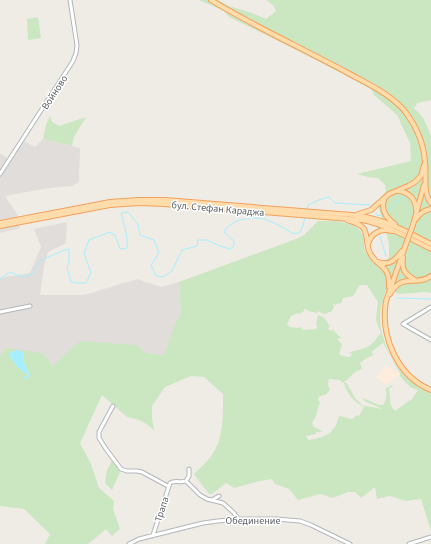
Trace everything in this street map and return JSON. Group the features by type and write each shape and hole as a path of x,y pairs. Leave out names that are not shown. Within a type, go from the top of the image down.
{"main road":[{"path":"211,0 345,71 387,96 398,105 412,122 422,146 425,160 426,194 431,203"},
{"path":"339,216 367,212 376,207 391,193 408,186 417,180 422,173 425,160"},
{"path":"425,179 414,224 386,301 385,323 391,349 397,360 411,377 421,385 431,390"},
{"path":"396,190 407,193 414,200 416,208 414,224"},
{"path":"385,197 383,206 386,216 404,233"},
{"name":"бул. Стефан Караджа","path":"0,222 92,204 138,200 165,200 339,216"},
{"name":"бул. Стефан Караджа","path":"0,226 93,208 128,203 164,204 369,218 385,222 413,240 431,249"},
{"path":"414,224 422,212 431,209"},
{"path":"339,216 362,226 365,232 367,247 370,254 387,272 389,291"},
{"path":"367,247 371,237 380,231 389,230 404,233"},
{"name":"бул. Стефан Караджа","path":"404,233 431,244"},
{"path":"413,240 431,252"},
{"path":"376,261 388,263 396,259 406,246"},
{"path":"406,246 402,262 403,269 416,281"},
{"path":"386,301 393,288 398,284 406,281 424,280 431,276"}],"street":[{"name":"Войново","path":"0,174 74,61 77,46 70,0"},
{"path":"0,312 30,306"},
{"path":"431,307 403,324 431,340"},
{"name":"Трапа","path":"113,406 99,432 99,438 106,449 122,469 127,471 142,472 168,486 153,535 129,544"},
{"path":"186,481 189,476 189,469"},
{"path":"168,486 173,481 186,481"},
{"path":"186,481 200,495 223,504 234,513 238,519"},
{"path":"212,500 219,496"},
{"name":"Обединение","path":"153,535 218,520 282,520 300,521 350,544"},
{"path":"409,544 431,537"}],"shaded area":[{"path":"43,139 80,148 79,182 72,186 49,188 5,196 17,214 20,228 0,233 0,153 11,161 24,141 35,147"},
{"path":"67,222 66,243 48,252 44,266 40,295 84,295 137,279 161,287 179,282 181,314 175,324 171,344 164,355 146,353 53,366 6,348 0,355 0,278 30,273 41,247 34,229"},
{"path":"385,366 400,373 400,376 387,385 376,378"}],"green space":[{"path":"199,0 218,0 229,6 266,19 276,11 273,5 266,0 431,0 431,100 417,103 414,109 420,113 431,136 431,293 400,294 386,290 380,317 383,337 391,357 397,366 411,381 431,392 431,531 421,499 406,501 390,496 377,499 375,487 361,498 355,492 348,492 332,498 320,494 298,500 289,489 275,484 272,479 234,488 226,483 212,494 209,494 194,474 206,463 219,441 222,426 223,394 204,377 191,376 165,387 152,406 154,430 139,420 127,417 102,395 80,443 91,464 99,488 114,501 113,509 120,529 112,536 106,529 88,544 45,544 50,534 24,509 0,506 0,355 6,348 43,353 53,366 80,341 137,345 146,353 164,355 175,324 181,314 179,282 296,239 304,235 318,221 344,222 356,227 363,236 365,250 368,256 372,261 381,267 389,257 389,243 377,202 386,191 385,185 378,178 357,174 411,161 410,143 397,115 374,95 371,89 229,17 224,11","holes":["360,285 367,285 378,302 376,320 381,333 369,346 349,353 352,354 350,357 340,355 339,353 342,344 337,339 341,338 332,329 331,331 327,328 330,327 323,317 318,315 316,325 318,326 316,329 304,330 300,327 290,327 287,324 291,316 298,313 300,314 305,310 305,308 308,311 317,313 319,311 325,314 331,312 334,307 333,304 340,304 343,298 353,296","383,343 400,373 400,376 410,387 418,390 412,399 395,411 391,406 390,401 389,389 393,386 392,385 385,389 386,397 383,405 379,405 362,398 366,402 382,409 362,405 355,398 346,382 344,384 349,395 357,403 364,407 359,416 357,415 352,419 339,416 336,425 330,433 319,438 308,440 306,436 316,434 316,432 323,432 313,426 312,423 320,404 318,398 325,395 330,390 328,380 340,380 342,383 356,371 362,369 360,363 374,355 371,352","17,350 24,353 24,362 30,375 25,379 24,378 28,375 17,367 9,353"]},
{"path":"38,17 41,38 28,40 27,19"},
{"path":"50,116 52,122 59,126 86,117 74,137 72,146 43,139 46,125"},
{"path":"112,461 120,472 112,490 105,483 107,470"}],"water":[{"path":"17,350 24,353 24,361 30,375 27,379 23,379 28,375 17,367 9,355 9,353"}],"waterway":[{"path":"387,212 404,195"},
{"path":"307,209 308,205 329,197 335,203 370,205"},
{"path":"0,279 10,272 22,277 32,274 40,261 69,249 69,262 67,268 71,282 86,283 91,273 84,253 89,240 110,232 115,235 120,249 127,248 126,234 121,213 128,212 138,224 140,235 154,240 159,253 151,265 156,276 163,277 172,271 182,250 197,246 198,240 207,240 230,249 234,246 234,241 224,232 237,221 250,218 267,220 296,234 301,231 305,218"},
{"path":"376,213 378,216 383,214"},
{"path":"380,236 386,256"},
{"path":"397,298 431,299"}]}
